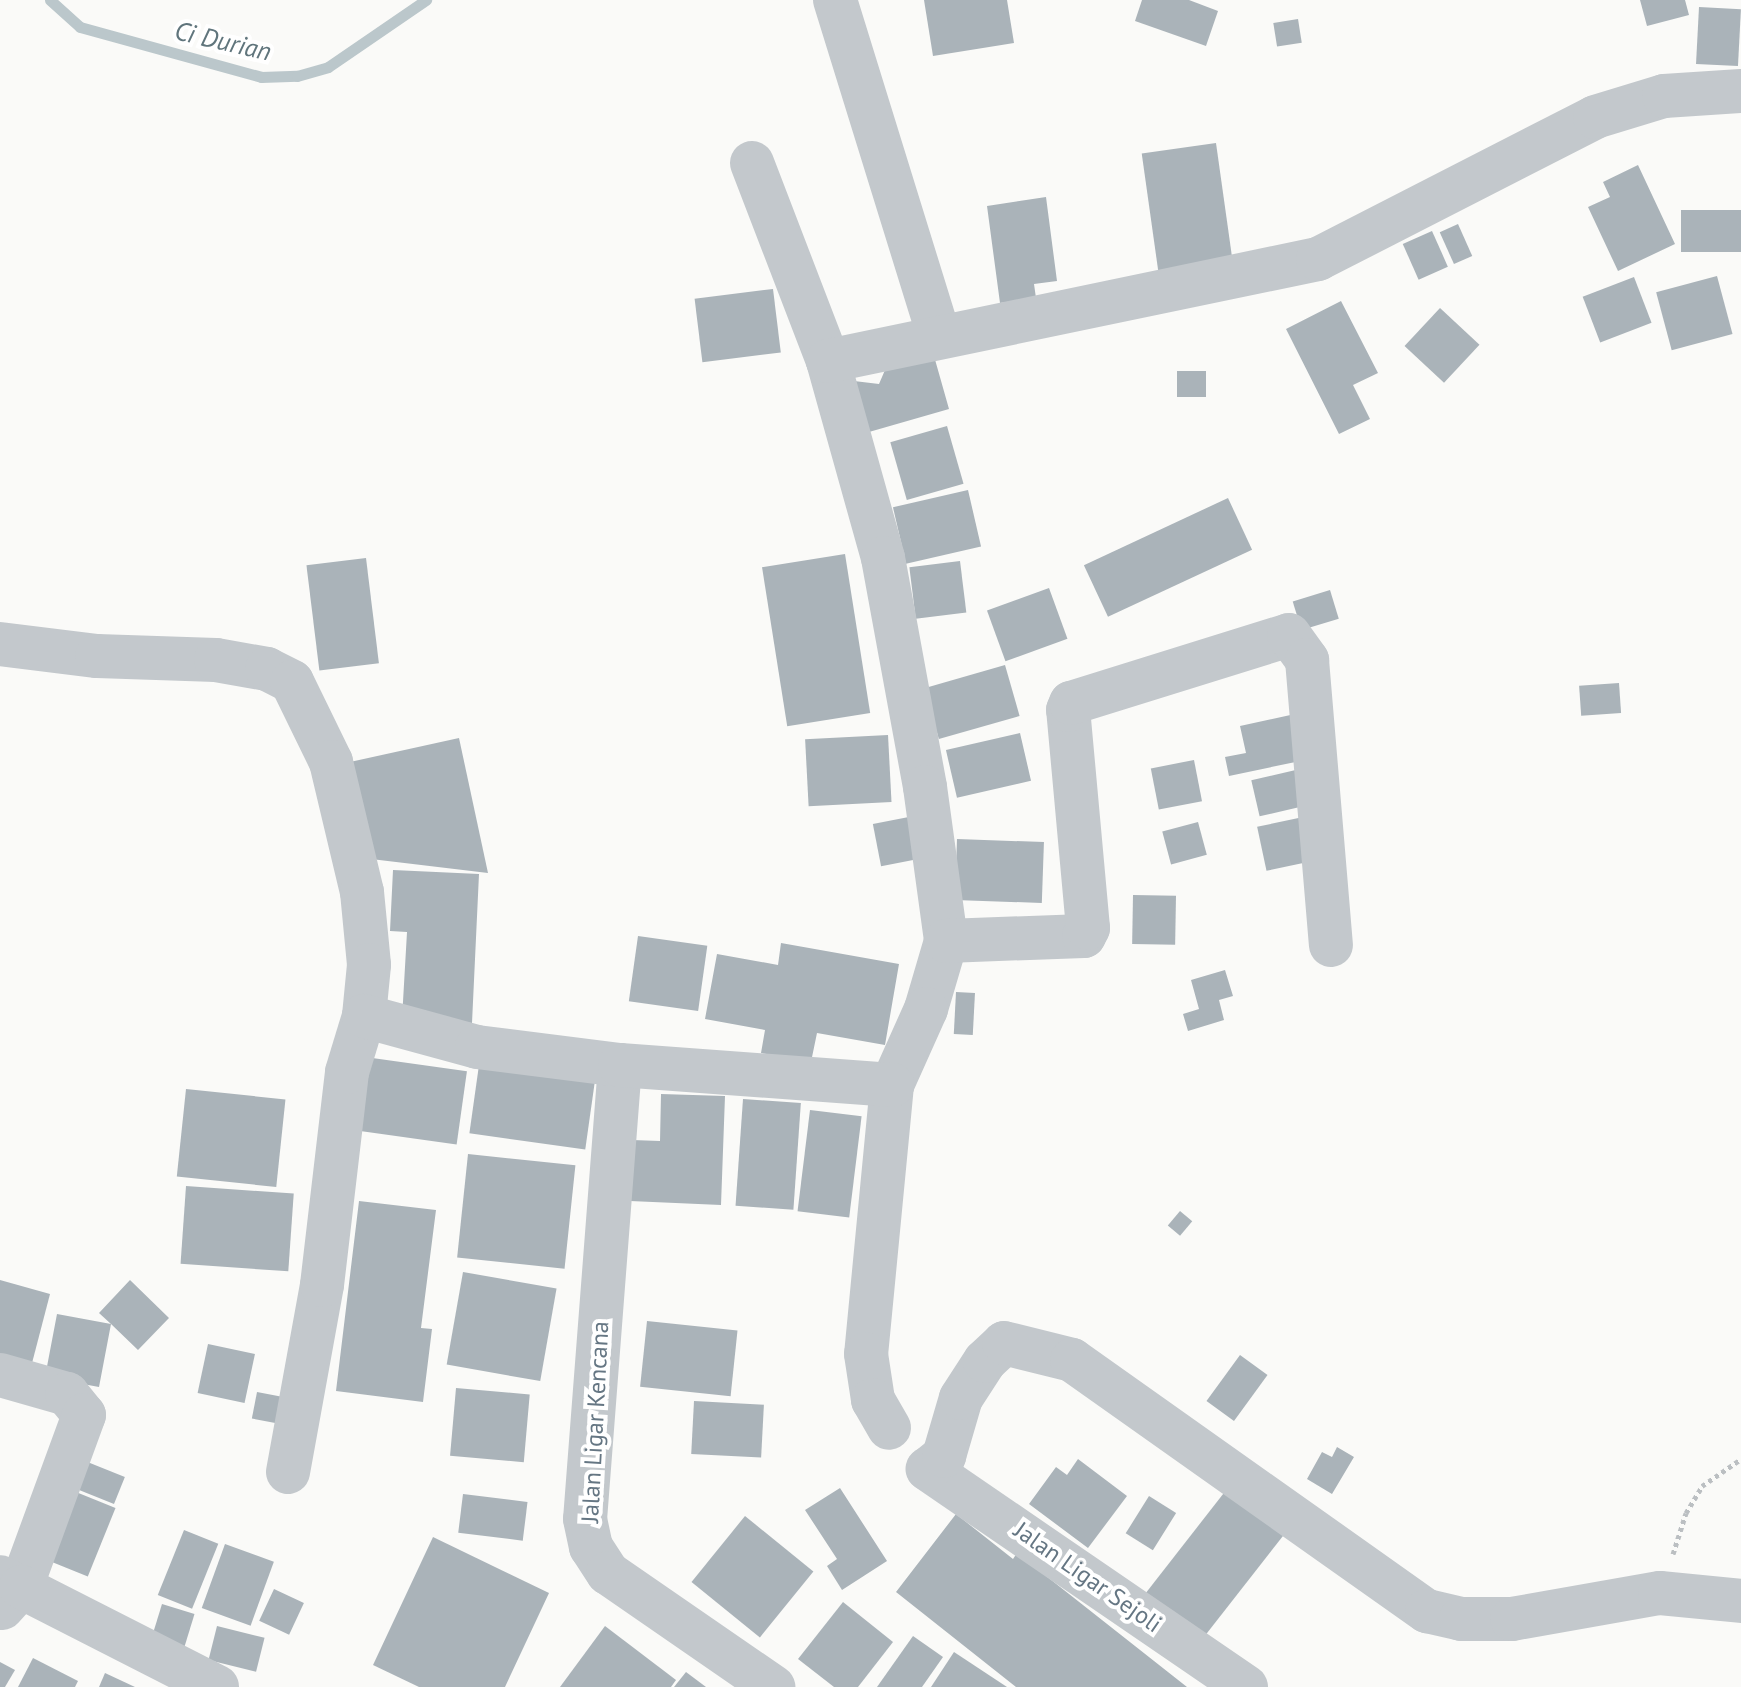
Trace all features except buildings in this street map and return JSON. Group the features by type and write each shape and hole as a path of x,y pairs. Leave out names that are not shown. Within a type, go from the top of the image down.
{"street":[{"path":"835,0 939,335"},
{"path":"828,361 939,335 1243,279 1318,259 1595,117 1664,96 1741,91"},
{"path":"752,163 828,361 883,558 925,787 946,941 926,1009 892,1085 866,1354 873,1400 889,1428"},
{"path":"946,941 1084,936 1088,928 1068,710 1071,703 1289,635 1307,660 1331,945"},
{"path":"0,644 97,656 216,660 267,669 292,682 331,762 362,892 369,965 364,1016 347,1072 322,1285 288,1472"},
{"path":"364,1016 477,1047 620,1065 892,1085"},
{"name":"Jalan Ligar Kencana","path":"620,1065 585,1519 591,1547 608,1573 773,1687"},
{"name":"Jalan Ligar Sejoli","path":"1246,1687 928,1469 944,1456 961,1398 985,1361 1004,1343 1032,1346 1072,1360 1427,1611 1461,1619 1512,1619 1660,1593"},
{"path":"0,1375 67,1394 84,1415 7,1591 217,1687"},
{"path":"1660,1593 1741,1601"}],"path":[{"path":"1660,1593 1686,1513 1702,1486 1741,1459"}],"waterway":[{"name":"Ci Durian","path":"50,0 80,27 261,77 297,76 328,67 426,0"}]}
